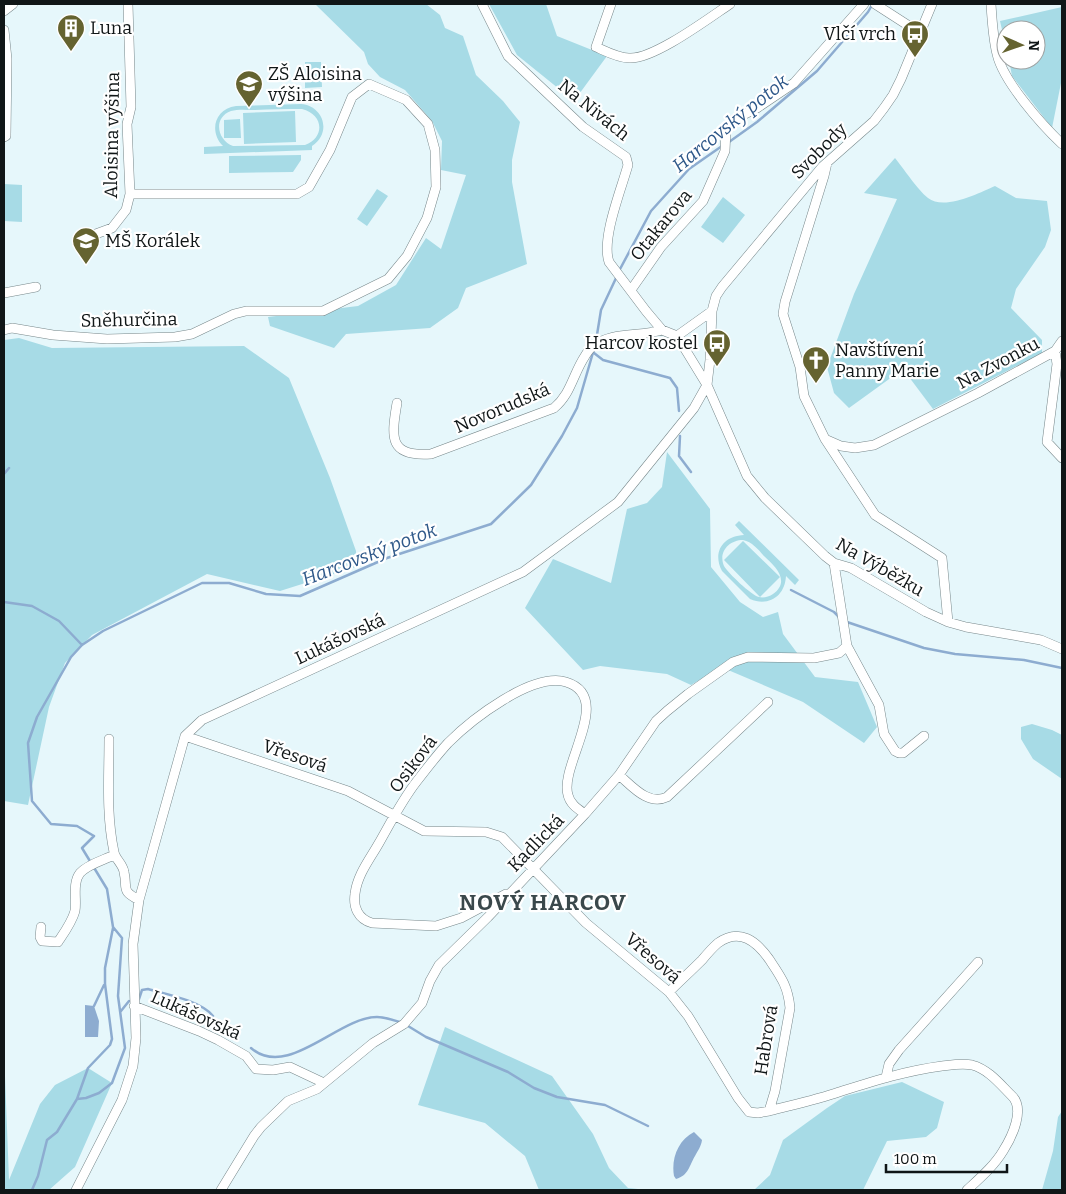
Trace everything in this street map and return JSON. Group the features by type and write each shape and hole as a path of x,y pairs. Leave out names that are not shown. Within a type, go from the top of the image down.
{"street":[{"path":"4,11 13,4"},
{"name":"Aloisina výšina","path":"80,237 93,235 112,228 126,210 130,194 127,124 131,107 128,4"},
{"name":"Na Nivách","path":"482,4 508,56 583,127 626,157 628,166 608,238 607,256 609,262 662,330"},
{"path":"611,4 596,47 628,58 645,56 696,28 730,4"},
{"name":"Otakarova","path":"630,290 661,247 703,201 725,151 726,129 733,120 757,108 794,83 864,4"},
{"name":"Svobody","path":"707,385 712,310 716,296 807,184 827,162 874,121 884,108 893,95 932,4"},
{"path":"991,4 997,55 1005,76 1046,128 1062,144"},
{"path":"878,6 920,34"},
{"path":"4,30 7,59 6,136 4,138"},
{"name":"Sněhurčina","path":"4,330 12,328 53,336 107,339 175,337 192,334 234,314 246,311 323,311 388,279 407,256 427,218 436,186 434,150 428,124 406,100 369,84 352,97 330,150 309,187 297,194 130,194"},
{"path":"827,162 783,314 800,366 804,396 825,439 876,515 942,558 948,622"},
{"path":"4,293 36,286"},
{"path":"677,336 712,310"},
{"path":"662,330 677,336 707,385"},
{"name":"Novorudská","path":"398,403 393,424 394,440 401,450 414,455 431,454 554,408 562,402 570,390 582,361 591,347 619,336 650,334 662,330"},
{"path":"1055,351 1062,342"},
{"name":"Na Zvonku","path":"825,439 841,446 855,448 874,445 978,393 1055,351 1057,364 1047,442 1062,458"},
{"name":"Na Výběžku","path":"707,385 747,476 765,498 834,563 851,568 926,612 948,622 1042,640 1062,649"},
{"name":"Lukášovská","path":"76,1190 122,1100 133,1066 136,1048 133,944 139,900 185,736 202,720 523,572 618,502 694,408 707,385"},
{"path":"834,563 847,646 879,705 884,734 895,751 899,753 924,736"},
{"name":"Kadlická","path":"222,1190 261,1127 288,1101 317,1088 373,1042 404,1024 422,1003 430,981 440,965 586,814 619,775 656,721 688,694 733,662 748,657 814,658 839,653 847,646"},
{"name":"Osiková","path":"512,891 461,918 436,926 364,921 357,913 354,895 358,881 395,816 416,783 448,743 504,699 539,682 556,680 566,682 576,687 584,697 586,705 585,721 566,788 568,797 574,805 586,814"},
{"path":"619,775 646,798 661,800 667,797 768,702"},
{"name":"Vřesová","path":"185,736 348,791 424,830 486,832 502,837 586,923 669,992 688,1016 738,1098 750,1112 769,1111 838,1093 917,1069 957,1064 972,1066 985,1071 1014,1097 1018,1107 1017,1117 1011,1136 1003,1151 995,1162 967,1190"},
{"path":"110,739 108,812 114,855 122,864 125,873 125,889 128,894 139,900"},
{"path":"41,927 40,937 42,941 58,942 70,924 75,912 78,875 85,869 114,855"},
{"name":"Habrová","path":"669,992 719,942 740,937 750,939 760,946 785,982 789,994 790,1008 775,1090 769,1111"},
{"path":"886,1077 889,1064 899,1050 978,962"},
{"name":"Lukášovská","path":"134,1006 218,1040 246,1056 256,1068 274,1070 290,1067 324,1083"}],"shaded area":[{"path":"315,4 426,4 440,15 445,28 463,36 476,75 503,101 520,122 512,160 512,182 527,264 466,288 458,308 430,328 346,334 334,348 270,326 268,317 358,306 396,285 426,238 441,249 466,175 441,170 442,141 432,121 405,90 380,77 368,64 364,52"},
{"path":"489,4 546,4 557,36 607,56 574,101 517,55"},
{"path":"1062,7 1062,78 1052,128 1012,76 1011,70 1046,70 1046,20 1004,20"},
{"path":"305,62 321,62 322,87 305,88"},
{"path":"301,104 309,106 320,115 323,121 322,134 312,146 312,150 204,154 204,147 223,146 216,134 216,122 223,112 236,106","holes":["302,109 318,120 319,131 316,137 305,145 233,146 224,139 219,129 221,119 225,114 234,110"]},
{"path":"295,111 296,142 244,144 243,113"},
{"path":"240,119 241,138 224,138 224,120"},
{"path":"301,155 301,160 293,172 229,173 229,156"},
{"path":"895,158 920,190 935,202 943,203 962,200 995,186 1016,198 1047,201 1051,230 1045,247 1016,289 1011,308 1042,340 1042,353 933,409 903,369 849,408 834,393 827,367 854,294 897,199 864,193"},
{"path":"4,184 22,185 22,222 4,221"},
{"path":"377,189 388,196 367,226 357,219"},
{"path":"723,197 745,215 723,243 701,227"},
{"path":"19,338 52,348 244,346 289,378 330,478 356,551 356,567 280,591 207,574 92,635 65,663 49,707 28,805 4,801 4,340"},
{"path":"667,452 710,509 711,567 740,602 763,617 778,612 783,634 815,677 858,682 877,727 864,743 803,702 721,667 691,685 667,674 600,666 583,670 525,608 553,559 611,583 627,509 647,503 662,487"},
{"path":"739,521 799,580 795,585 786,576 783,589 775,598 764,602 757,601 750,599 722,571 718,558 721,546 730,538 744,535 735,525","holes":["746,541 757,548 773,564 779,574 781,584 770,596 759,597 755,595 730,574 724,566 722,556 726,548 733,542"]},
{"path":"743,541 780,577 760,597 724,560"},
{"path":"1032,724 1062,735 1062,779 1033,759 1021,739 1021,727"},
{"path":"85,1005 94,1006 99,1021 98,1037 85,1037"},
{"path":"445,1027 552,1076 593,1134 609,1168 628,1188 648,1190 539,1190 525,1156 485,1123 418,1105"},
{"path":"88,1068 112,1083 75,1167 49,1190 4,1190 4,1075 9,1180 40,1104 55,1085"},
{"path":"902,1082 944,1102 937,1128 926,1137 887,1141 863,1190 754,1190 770,1175 783,1140 845,1096"},
{"path":"1062,1111 1062,1190 1042,1190 1053,1151 1058,1117"},
{"path":"694,1132 702,1140 701,1145 686,1173 676,1179 673,1170 677,1151 688,1135"}],"waterway":[{"name":"Harcovský potok","path":"729,142 757,122 817,71 872,5"},
{"name":"Harcovský potok","path":"619,271 651,211 689,169 722,146"},
{"name":"Harcovský potok","path":"596,341 601,310 617,276"},
{"name":"Harcovský potok","path":"32,1190 38,1176 47,1140 57,1132 77,1099 99,1093 112,1083 125,1048 118,996 122,938 113,927 107,889 82,848 94,836 77,826 51,824 32,801 28,743 37,717 71,657 82,645 103,631 202,583 229,583 266,594 300,596 387,558 491,524 531,485 562,436 577,408 594,349"},
{"path":"594,353 603,360 670,378 677,388 679,411"},
{"path":"680,436 679,456 691,472"},
{"path":"4,474 9,468"},
{"path":"791,590 834,612 839,617"},
{"path":"4,602 32,606 59,621 82,645"},
{"path":"847,622 924,648 955,654 1024,660 1062,668"},
{"path":"77,1099 88,1068 110,1045 112,1039 105,984 105,968 113,928"},
{"path":"94,1006 104,985"},
{"path":"139,999 142,990 148,989 192,1002 213,1016"},
{"path":"121,1011 129,1001"},
{"path":"251,1048 265,1056 281,1057 313,1045 346,1026 362,1020 380,1017 400,1022"},
{"path":"408,1026 426,1037 508,1072 534,1088 557,1097 605,1105 648,1126"}],"place":[{"name":"Luna","path":"71,52"},
{"name":"Vlčí vrch","path":"915,58"},
{"name":"ZŠ Aloisina výšina","path":"249,108"},
{"name":"MŠ Korálek","path":"86,265"},
{"name":"Harcov kostel","path":"717,367"},
{"name":"Navštívení Panny Marie","path":"816,384"}],"district":[{"name":"NOVÝ HARCOV","path":"543,902"}]}
